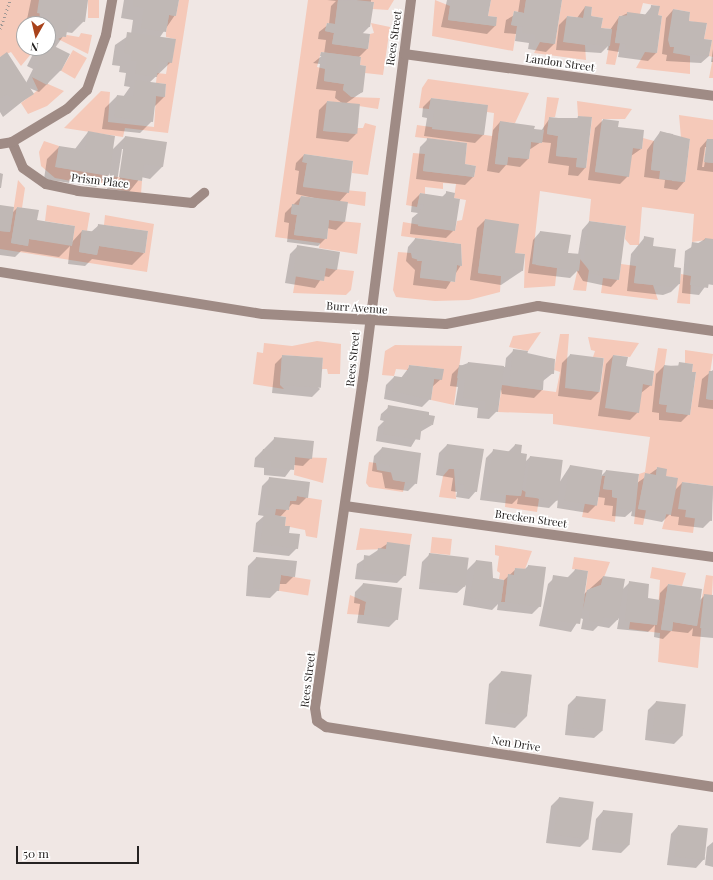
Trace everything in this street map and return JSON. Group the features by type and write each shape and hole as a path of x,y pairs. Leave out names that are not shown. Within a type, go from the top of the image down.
{"street":[{"path":"0,144 12,142 67,109 87,90 106,35 112,0"},
{"name":"Rees Street","path":"317,721 315,708 345,506 411,0"},
{"name":"Landon Street","path":"404,54 713,96"},
{"name":"Prism Place","path":"12,142 23,168 46,184 78,191 192,203 204,193"},
{"name":"Burr Avenue","path":"0,272 263,314 452,323 538,306 713,331"},
{"name":"Brecken Street","path":"345,506 713,557"},
{"name":"Nen Drive","path":"317,721 326,727 713,787"}],"path":[{"path":"0,29 10,0"}],"shaded area":[{"path":"0,0 39,0 40,16 16,16 16,56 29,56 21,66 11,52 0,57"},
{"path":"88,0 99,0 99,18 88,18"},
{"path":"179,0 189,0 168,133 125,128 123,137 64,128 101,91 110,92 108,122 154,127 156,96 165,97 166,84 156,83 157,73 166,74 168,62 172,62 175,39 166,37 166,32 169,15 176,16"},
{"path":"308,0 338,0 335,24 327,23 325,31 334,33 332,44 368,49 370,34 374,33 371,23 390,27 383,75 365,73 366,66 360,65 361,57 321,52 317,67 325,69 324,81 344,84 343,90 351,97 380,98 378,109 327,101 323,131 356,134 357,128 363,128 365,123 376,126 368,175 352,173 353,161 304,154 303,162 307,163 303,186 366,192 365,206 301,196 299,205 292,205 291,214 297,215 294,235 327,239 329,220 361,223 357,254 319,248 320,243 275,237"},
{"path":"356,0 394,0 388,10 373,9 374,2"},
{"path":"435,0 450,6 448,20 495,26 497,17 488,16 491,0 526,0 524,13 514,11 511,25 517,26 513,51 432,36"},
{"path":"562,0 713,0 713,57 709,56 712,40 704,39 707,24 689,21 690,12 673,9 670,47 674,47 674,53 690,56 690,74 636,68 645,52 657,53 662,16 658,15 659,6 643,3 640,14 619,16 615,42 620,43 615,65 606,64 612,29 601,28 603,18 591,16 592,7 583,18 567,16 564,42 585,45 586,60 534,53 540,42 555,44"},
{"path":"81,33 92,35 88,54 58,39 67,35 79,37"},
{"path":"73,50 87,58 75,79 61,71"},
{"path":"713,57 713,78 709,78"},
{"path":"32,77 64,91 47,106 28,114 21,103 38,90"},
{"path":"428,79 529,93 515,123 500,122 495,164 507,165 508,157 529,159 531,142 542,143 547,97 559,98 555,117 549,117 547,134 558,136 556,156 577,158 576,167 586,168 592,118 578,116 577,101 632,109 625,119 602,119 595,172 633,148 642,149 643,138 654,141 651,170 660,171 659,179 685,182 690,139 681,138 679,115 713,120 713,139 707,139 704,162 713,163 713,239 692,242 694,214 642,207 639,245 630,245 625,239 626,226 589,221 591,199 540,191 532,264 557,268 555,286 524,288 525,254 515,253 485,219 478,273 501,276 500,292 469,300 435,301 396,297 393,290 398,252 411,253 412,258 422,261 420,278 455,282 457,265 462,266 461,244 401,236 403,222 455,231 457,221 462,220 466,200 454,198 456,184 443,183 443,189 425,187 425,194 420,193 417,207 406,205 413,153 425,154 423,171 474,177 476,166 465,164 467,143 415,137 417,125 492,136 494,113 487,112 487,105 431,98 429,109 419,108 422,88"},
{"path":"44,141 59,146 56,167 142,181 141,194 55,178 41,166 39,152"},
{"path":"18,180 25,188 22,208 17,207 11,243 28,246 29,239 72,245 75,226 45,221 47,205 90,213 87,231 82,230 79,252 97,255 99,246 145,253 148,231 104,225 105,215 154,224 147,272 0,249 0,231 10,232"},
{"path":"580,259 589,270 586,291 573,290"},
{"path":"621,264 636,266 634,283 653,285 658,300 601,293 603,278 619,280"},
{"path":"326,268 354,271 351,290 346,295 293,293 296,276"},
{"path":"681,274 691,276 690,304 677,303"},
{"path":"541,332 528,351 509,347 513,336"},
{"path":"560,334 569,334 565,388 600,392 604,358 593,357 595,351 591,350 588,337 639,343 630,357 613,355 643,384 652,385 658,348 667,349 659,404 667,405 666,412 690,415 696,373 692,372 693,364 685,363 685,350 713,354 706,399 713,400 713,486 682,482 686,510 695,518 693,533 662,529 677,478 666,476 657,467 656,475 645,474 638,509 646,510 643,525 634,524 639,474 645,472 650,437 553,424 553,414 498,412 502,385 556,392 560,372 554,370"},
{"path":"317,341 341,344 340,374 328,374 327,369 322,369 323,358 282,355 280,385 284,389 253,384 257,352 263,353 264,343 292,346"},
{"path":"395,345 462,346 454,405 431,400 434,379 443,369 409,365 408,370 396,369 394,376 382,375 385,351"},
{"path":"295,457 327,458 323,483 294,475"},
{"path":"369,462 376,463 377,470 394,473 393,480 405,482 403,492 369,487 366,483"},
{"path":"449,469 454,469 456,499 439,497 443,476"},
{"path":"602,476 605,476 603,489 612,490 612,497 617,498 615,522 582,517 585,503 597,505"},
{"path":"522,490 539,499 537,512 505,507 506,495 521,496"},
{"path":"297,496 322,500 317,538 306,536 305,530 285,526 286,517 275,515 276,509 288,510 290,501 296,501"},
{"path":"360,528 412,534 410,545 387,543 386,549 356,550"},
{"path":"432,537 452,539 450,555 430,553"},
{"path":"495,545 532,551 525,569 515,568 514,575 508,575 505,602 501,602 504,580 499,579 500,573 497,571 499,556 495,555"},
{"path":"574,557 610,562 601,585 587,590 583,610 588,571 572,569"},
{"path":"652,567 686,573 682,586 668,584 661,629 672,631 673,622 697,626 706,575 713,576 712,595 704,595 698,668 658,662 660,633 629,629 630,622 657,625 660,580 650,578"},
{"path":"281,575 311,580 308,595 278,591"},
{"path":"350,595 366,602 364,615 347,614"}],"building":[{"path":"39,0 88,0 85,22 69,19 66,37 56,36 56,16 37,13"},
{"path":"134,0 179,0 176,16 169,15 166,32 141,28 144,8 133,6"},
{"path":"338,0 374,2 370,27 363,26 362,33 370,34 368,49 332,44 334,33 325,31 327,23 335,24"},
{"path":"451,0 491,0 488,16 497,17 496,26 448,20"},
{"path":"526,0 562,0 555,44 535,41 536,35 522,33 523,27 511,25 514,11 524,13"},
{"path":"651,5 660,6 658,15 662,16 657,53 625,49 626,44 615,43 619,16 627,17 627,12 650,15"},
{"path":"585,6 592,7 591,16 603,18 601,28 612,29 610,46 563,42 567,16 583,18"},
{"path":"673,9 690,12 689,21 707,23 704,39 712,40 709,56 673,53 674,47 670,47 668,40"},
{"path":"127,32 176,39 172,63 159,61 157,77 135,74 137,61 131,61 131,55 124,53"},
{"path":"56,47 70,54 61,71 56,68 47,85 32,77 40,61 34,58 35,56 56,56"},
{"path":"7,52 34,94 15,106 7,94 0,99 0,57"},
{"path":"321,52 361,57 360,65 366,66 363,92 352,97 343,90 344,84 324,81 327,57 320,56"},
{"path":"135,80 166,84 165,97 156,96 153,122 114,117 117,95 133,97"},
{"path":"431,98 488,105 484,135 432,129 434,110 429,109"},
{"path":"327,101 360,104 357,134 324,131"},
{"path":"578,116 592,117 586,168 576,167 577,158 556,156 558,136 547,134 549,117 577,120"},
{"path":"603,119 619,121 618,127 644,130 642,149 633,148 629,177 595,172"},
{"path":"500,121 535,126 534,129 544,130 542,143 531,142 529,159 508,157 507,165 495,164"},
{"path":"88,131 115,136 109,176 55,167 59,146 85,150"},
{"path":"660,131 690,139 685,182 672,181 673,172 651,170 654,141 658,141"},
{"path":"125,136 167,142 163,167 144,164 142,181 119,177"},
{"path":"427,138 467,143 465,164 476,166 474,177 423,171"},
{"path":"707,139 713,139 713,163 704,162"},
{"path":"304,154 353,161 349,193 303,187 307,163 302,162"},
{"path":"0,173 3,174 1,188 0,188"},
{"path":"446,191 455,193 454,198 460,199 455,231 418,226 420,209 423,210 424,205 418,204 420,193 446,197"},
{"path":"301,196 348,202 345,222 329,220 327,239 294,235 297,215 291,214 292,204 299,205"},
{"path":"0,205 14,207 10,232 0,231"},
{"path":"17,207 39,210 37,220 75,226 72,246 29,239 28,246 11,243"},
{"path":"485,219 519,224 515,253 525,254 523,271 511,269 510,277 478,273"},
{"path":"589,221 626,226 619,280 590,273 584,260"},
{"path":"98,224 148,231 145,253 99,246 97,255 79,252 82,230 97,232"},
{"path":"540,231 571,235 568,253 581,254 579,271 536,265"},
{"path":"644,236 654,238 653,246 676,249 674,267 681,268 680,284 672,284 672,287 634,283 639,245 643,246"},
{"path":"415,238 461,244 462,266 457,265 455,282 420,277 422,261 417,261 418,254 413,253"},
{"path":"705,238 713,239 713,277 710,276 708,288 690,285 692,269 688,269 692,242 704,244"},
{"path":"297,245 340,252 337,270 326,268 324,281 293,276"},
{"path":"513,349 528,351 527,355 555,359 554,374 544,373 543,390 509,386"},
{"path":"570,354 604,358 600,392 566,388"},
{"path":"282,355 323,358 321,388 280,385"},
{"path":"613,355 628,357 626,366 654,371 652,386 643,384 639,413 605,408"},
{"path":"468,362 504,366 498,412 485,410 486,401 463,398 465,379 457,378 459,365 467,366"},
{"path":"679,362 693,364 692,372 696,372 690,415 666,412 667,405 659,404 664,365 678,367"},
{"path":"409,365 444,369 442,380 434,379 431,400 392,391 394,376 407,378"},
{"path":"709,371 713,371 713,400 706,399"},
{"path":"388,405 429,412 429,415 435,416 433,425 422,424 420,440 383,434 386,418 390,418 391,413 387,413"},
{"path":"274,437 314,441 312,459 295,457 294,470 271,467 272,461 261,460 263,449 273,450"},
{"path":"447,444 484,449 477,492 464,490 464,485 458,484 461,470 443,468"},
{"path":"515,444 522,445 521,453 527,454 521,496 487,492 493,449 514,452"},
{"path":"382,447 421,453 417,484 393,480 389,465 379,463"},
{"path":"530,456 563,460 558,501 525,497"},
{"path":"570,465 603,470 597,506 564,501"},
{"path":"657,467 667,469 666,476 678,478 671,515 638,509 645,473 656,475"},
{"path":"606,470 639,474 634,510 619,508 620,499 612,497 612,490 603,489"},
{"path":"269,477 310,482 308,498 297,496 296,501 290,501 289,510 265,507"},
{"path":"682,482 713,486 712,521 685,517 686,510 678,509"},
{"path":"264,514 286,517 285,526 290,526 289,533 300,534 298,549 260,544"},
{"path":"387,542 410,545 406,576 363,571 364,555 377,557 378,548 386,549"},
{"path":"429,553 469,558 465,587 425,582"},
{"path":"256,557 297,561 295,577 281,575 279,591 253,588"},
{"path":"476,560 492,562 493,578 504,580 501,602 470,598"},
{"path":"528,565 546,567 541,607 505,602 508,574 514,575 515,568 528,569"},
{"path":"575,569 588,571 580,624 546,619 553,575 573,578"},
{"path":"603,576 625,579 618,620 603,617 602,623 589,621 590,611 583,610 587,590 601,585"},
{"path":"629,581 649,584 648,598 660,600 657,625 625,621"},
{"path":"363,583 402,588 398,620 364,615 367,596 361,595"},
{"path":"668,584 702,589 697,626 673,622 672,631 661,630"},
{"path":"704,594 713,595 713,630 700,628"},
{"path":"501,671 532,675 527,715 496,712"},
{"path":"576,696 606,699 602,731 573,728"},
{"path":"656,701 686,704 682,736 653,733"},
{"path":"559,797 594,802 588,840 554,835"},
{"path":"603,810 633,813 629,845 600,842"},
{"path":"678,825 708,828 704,860 675,857"}]}
